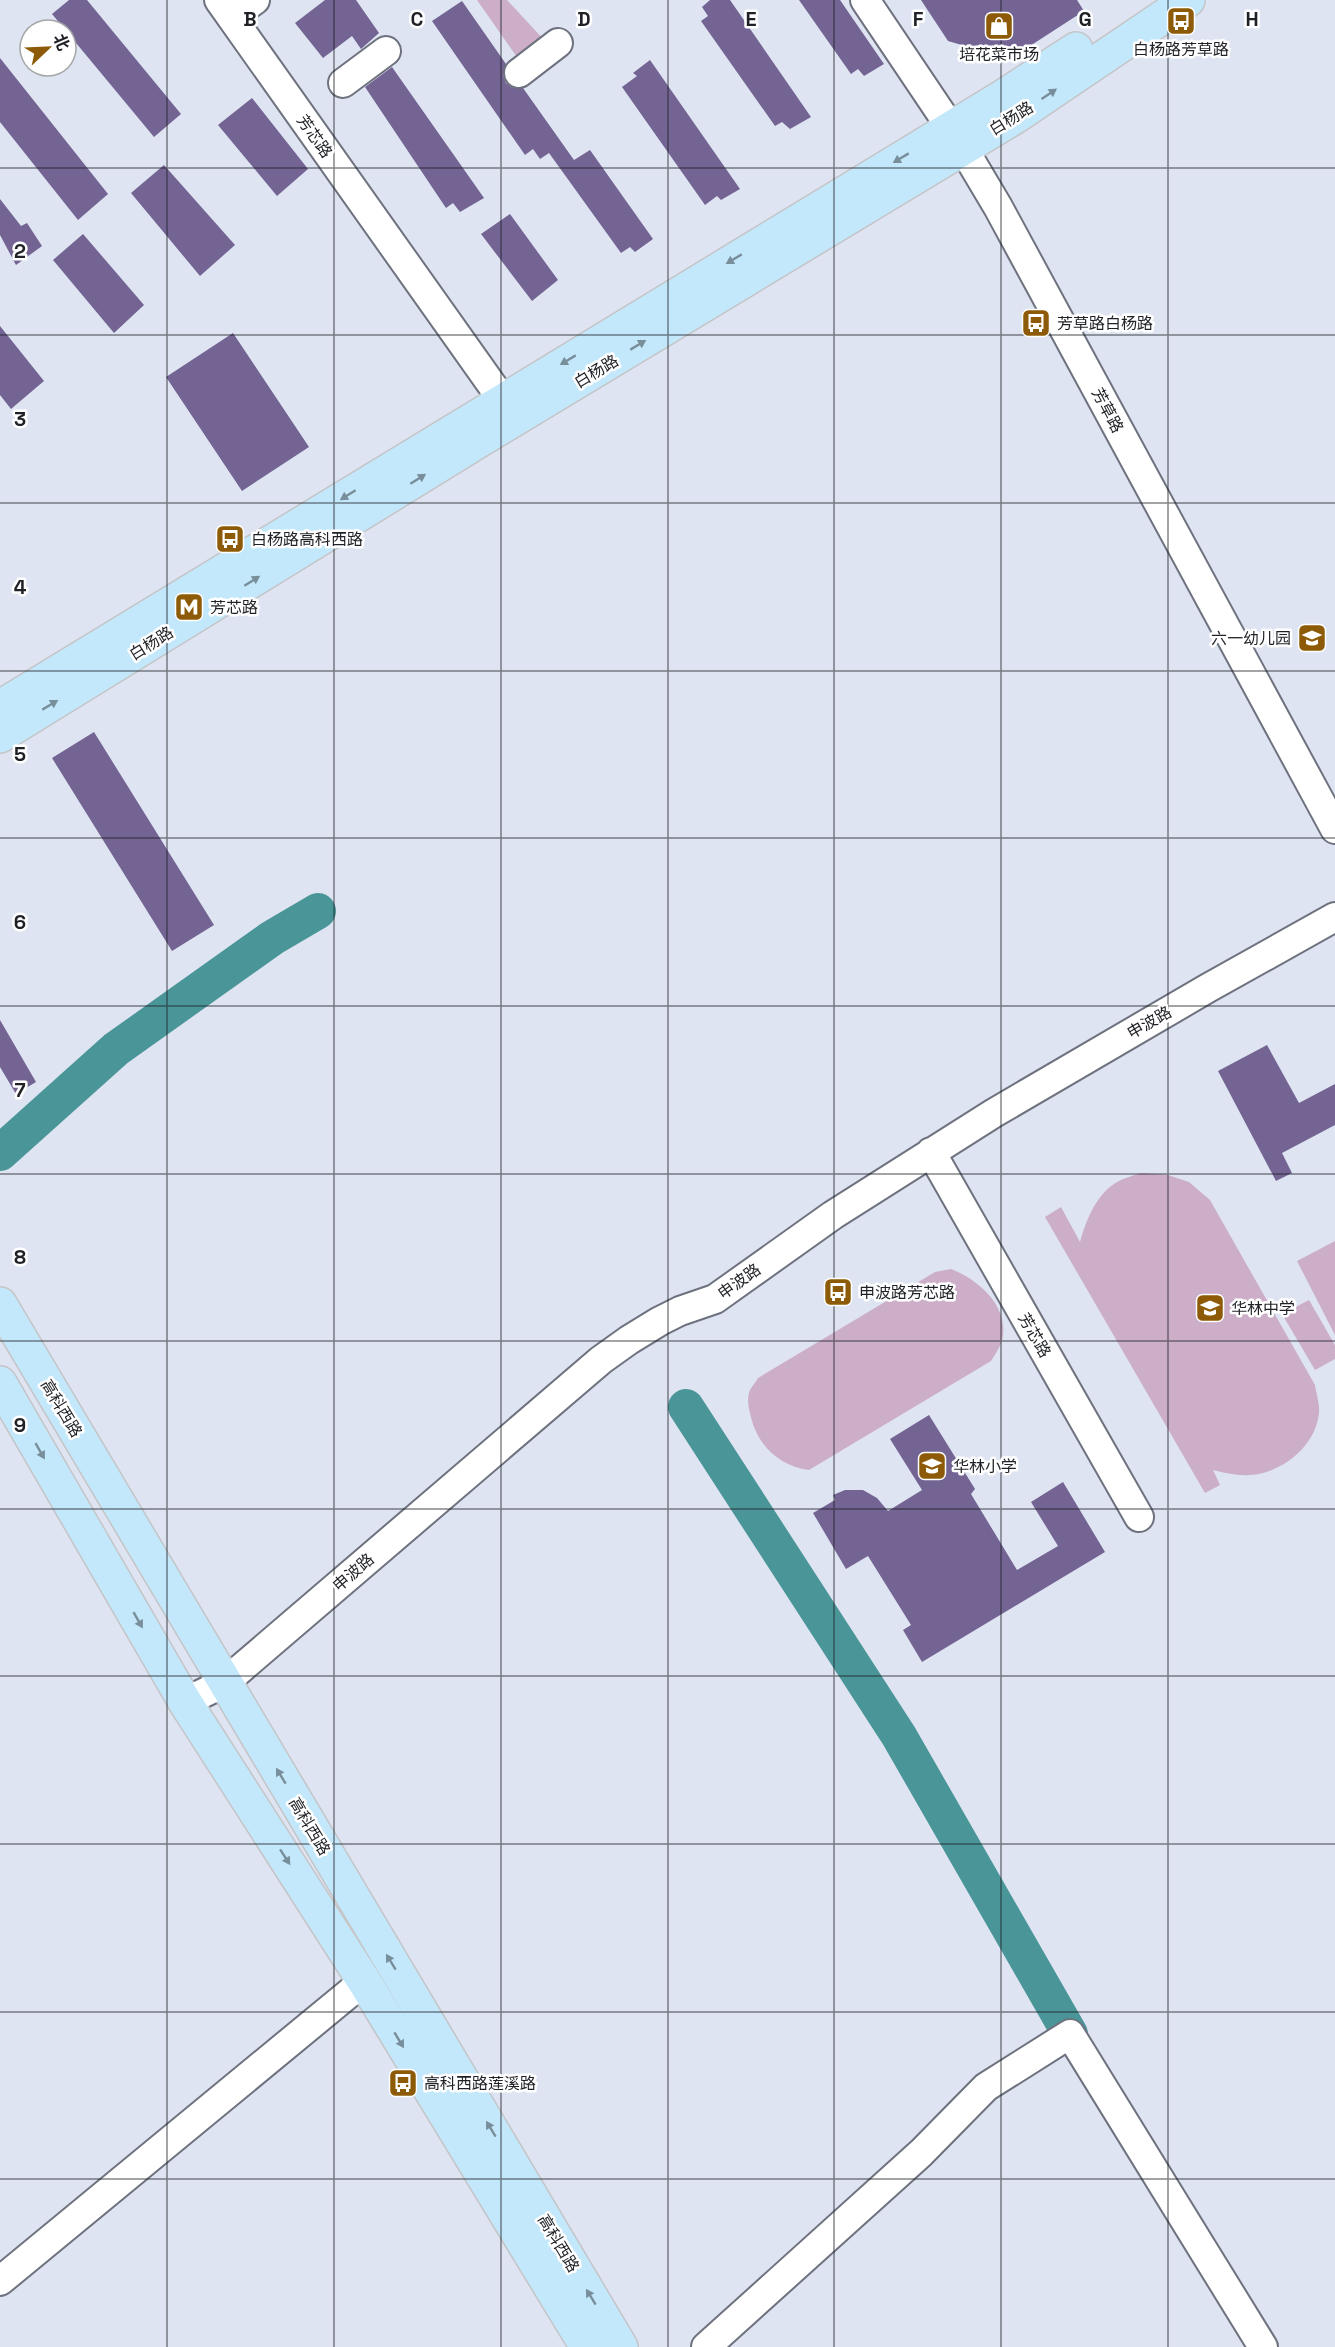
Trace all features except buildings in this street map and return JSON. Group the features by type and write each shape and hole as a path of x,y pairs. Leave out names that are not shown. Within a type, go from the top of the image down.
{"main road":[{"name":"白杨路","path":"958,138 1002,97 1151,0"},
{"name":"白杨路","path":"0,707 509,409 958,138 1015,117 1188,0"},
{"name":"白杨路","path":"0,736 509,409"},
{"name":"高科西路","path":"0,1304 621,2347"},
{"name":"高科西路","path":"0,1383 185,1702 364,1981 587,2347"}],"street":[{"path":"225,9 255,0"},
{"name":"芳草路","path":"865,0 958,138 1014,236 1335,829"},
{"name":"芳芯路","path":"225,9 509,409"},
{"path":"519,73 558,43"},
{"path":"343,83 386,51"},
{"name":"申波路","path":"185,1702 224,1683 614,1350 644,1330 680,1311 716,1299 833,1215 931,1152 1121,1038 1335,916"},
{"name":"芳芯路","path":"931,1152 1139,1517"},
{"path":"0,2280 364,1981"},
{"path":"706,2347 921,2153 986,2087 1070,2034 1263,2347"}],"shaded area":[{"path":"477,0 507,0 546,42 519,60"},
{"path":"1141,1173 1168,1175 1189,1182 1210,1200 1315,1385 1318,1399 1319,1413 1316,1425 1304,1447 1295,1456 1274,1469 1262,1473 1240,1475 1213,1470 1220,1485 1205,1493 1045,1217 1061,1207 1080,1242 1088,1218 1107,1189 1117,1182"},
{"path":"1335,1241 1335,1335 1297,1261"},
{"path":"951,1269 980,1286 995,1303 1000,1313 1003,1335 991,1361 809,1470 788,1464 770,1452 757,1434 749,1407 749,1393 758,1378 935,1272"},
{"path":"1309,1300 1335,1345 1335,1359 1315,1370 1282,1314"}],"waterway":[{"path":"0,1153 116,1049 272,938 318,911"},
{"path":"686,1407 899,1736 1070,2034"}],"place":[{"name":"白杨路芳草路","path":"1181,21"},
{"name":"培花菜市场","path":"999,26"},
{"name":"芳草路白杨路","path":"1036,323"},
{"name":"白杨路高科西路","path":"230,539"},
{"name":"芳芯路","path":"189,607"},
{"name":"六一幼儿园","path":"1312,638"},
{"name":"申波路芳芯路","path":"838,1292"},
{"name":"华林中学","path":"1210,1308"},
{"name":"华林小学","path":"932,1466"},
{"name":"高科西路莲溪路","path":"403,2083"}]}
